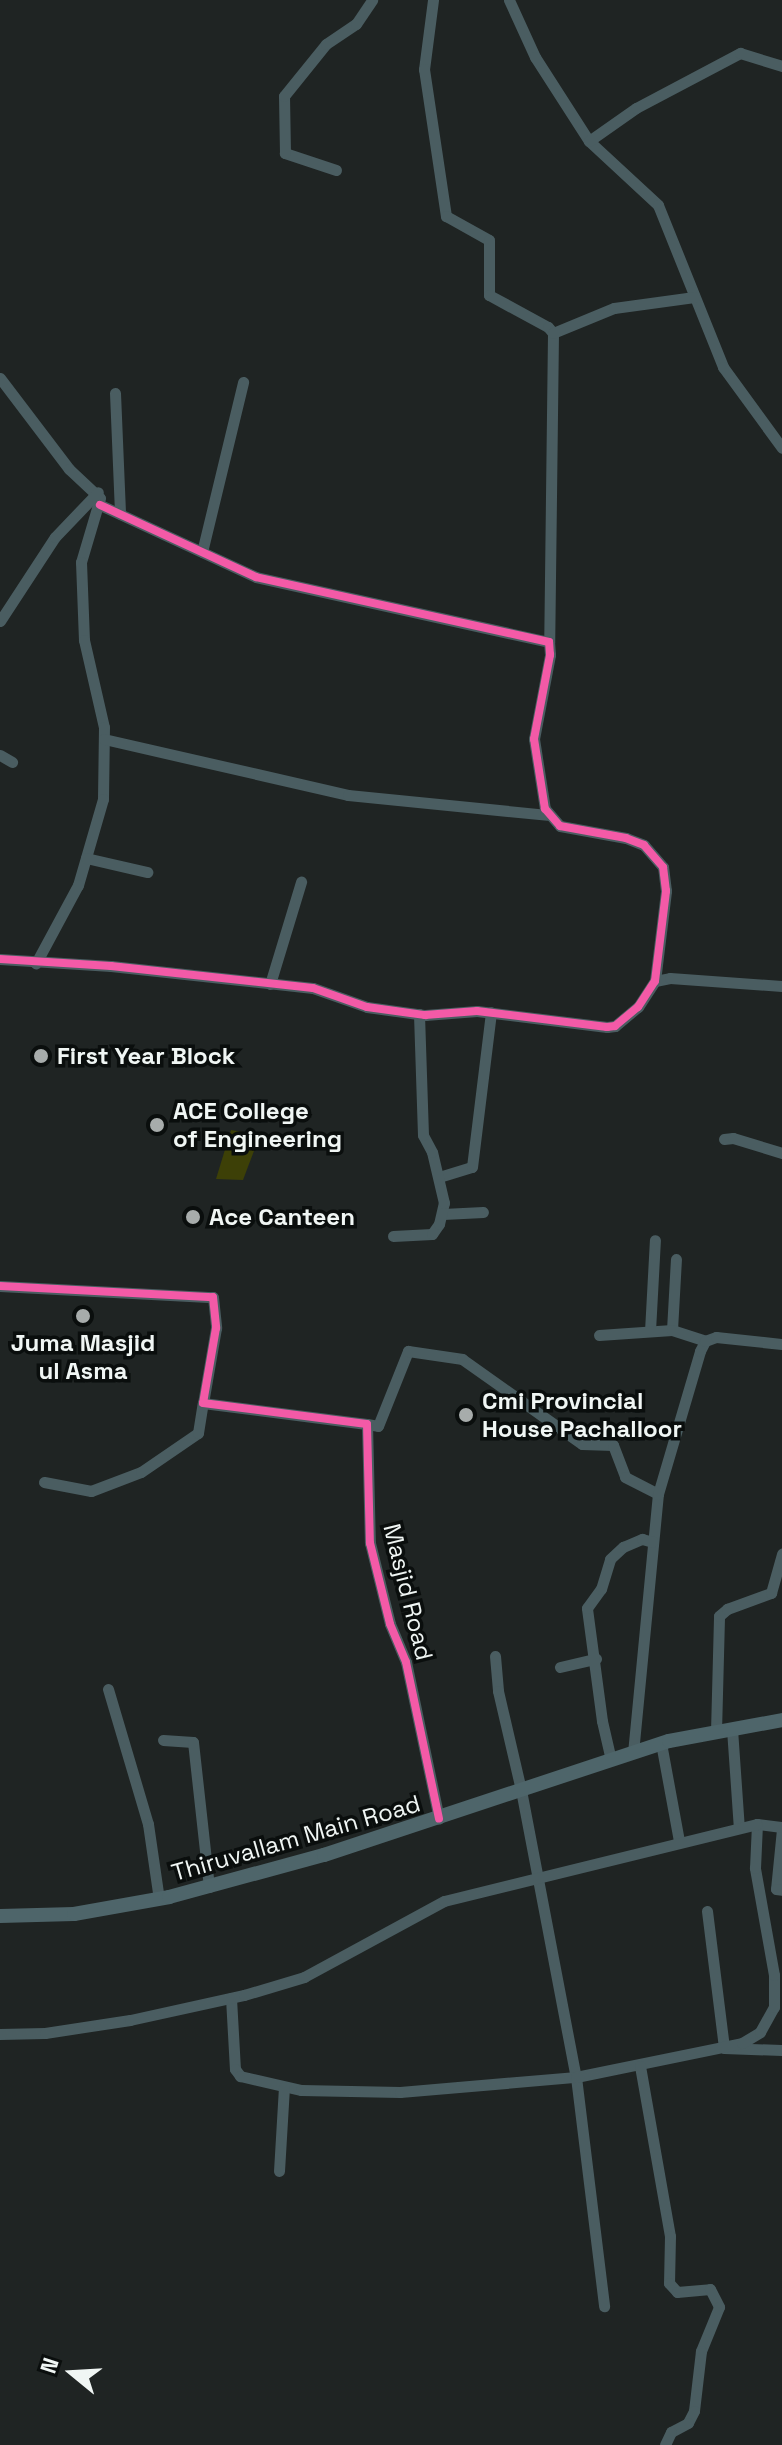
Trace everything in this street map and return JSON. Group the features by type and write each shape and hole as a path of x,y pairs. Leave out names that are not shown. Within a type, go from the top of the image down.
{"main road":[{"name":"Thiruvallam Main Road","path":"0,1916 74,1914 209,1887 439,1819 661,1743 782,1720"}],"street":[{"path":"336,170 285,153 284,96 326,44 356,24 372,0"},
{"path":"433,0 424,69 446,216 489,240 489,295 548,327 553,333 550,655 534,739 547,815"},
{"path":"509,0 535,57 589,141 658,205 723,367 782,448"},
{"path":"589,141 669,88 740,53 782,66"},
{"path":"553,333 614,308 694,297"},
{"path":"1,380 69,469 99,499 120,514 256,577 549,642"},
{"path":"202,552 243,382"},
{"path":"115,393 120,514"},
{"path":"0,621 55,537 99,499"},
{"path":"36,963 65,913 86,858 103,799 104,739 101,709 84,640 81,562 99,499"},
{"path":"0,959 111,966 313,988 367,1007 419,1014 491,1012 615,1026 638,1007 655,981 666,891 663,867 644,845 626,838 560,826 547,815 348,795 104,739"},
{"path":"0,755 12,762"},
{"path":"86,858 147,872"},
{"path":"270,984 301,882"},
{"path":"655,981 670,978 782,986"},
{"path":"439,1177 472,1167 491,1012"},
{"path":"393,1236 428,1236 443,1214 444,1194 432,1152 423,1135 419,1014"},
{"path":"724,1139 733,1138 782,1153"},
{"path":"443,1214 483,1212"},
{"path":"650,1331 655,1240"},
{"path":"672,1330 676,1259"},
{"path":"0,1286 213,1297 216,1328 198,1433 141,1472 91,1491 44,1482"},
{"path":"599,1335 672,1330 705,1341 716,1337 782,1344"},
{"path":"633,1753 658,1494 670,1446 705,1341"},
{"path":"203,1403 378,1426 408,1351 462,1359 582,1444 613,1445 625,1477 658,1494"},
{"name":"Masjid Road","path":"367,1424 370,1543 390,1624 406,1662 439,1819"},
{"path":"611,1760 602,1721 587,1608 601,1589 610,1559 623,1547 642,1539 653,1542"},
{"path":"716,1732 719,1616 727,1609 771,1593 782,1554"},
{"path":"495,1656 498,1691 521,1790 576,2077 604,2306"},
{"path":"560,1667 596,1659"},
{"path":"108,1689 148,1824 159,1899"},
{"path":"732,1729 739,1828"},
{"path":"163,1740 193,1742 209,1887"},
{"path":"661,1743 679,1841"},
{"path":"231,1998 235,2069 247,2080 284,2087 400,2092 576,2077 724,2048 760,2032 774,2007 774,1975 755,1868 757,1824"},
{"path":"0,2034 45,2033 130,2020 231,1998 304,1977 444,1901 757,1824 782,1828 776,1889 782,1890"},
{"path":"707,1911 724,2048"},
{"path":"724,2048 782,2050"},
{"path":"640,2066 668,2220 669,2283 677,2292 710,2289 719,2307 701,2351 694,2411 688,2423 671,2432 665,2445"},
{"path":"279,2171 284,2087"}],"shaded area":[{"path":"231,1130 260,1135 243,1180 216,1179"}],"cycle path":[{"path":"0,959 111,966 313,988 367,1007 425,1015 477,1011 607,1027 615,1026 638,1007 655,981 666,891 663,867 644,845 626,838 560,826 545,809 534,739 550,655 549,642 256,577 100,505"},
{"path":"0,1286 213,1297 216,1328 203,1403 367,1424 370,1543 390,1624 406,1662 439,1819"}],"place":[{"name":"First Year Block","path":"41,1056"},
{"name":"ACE College of Engineering","path":"157,1125"},
{"name":"Ace Canteen","path":"193,1217"},
{"name":"Juma Masjid ul Asma","path":"83,1316"},
{"name":"Cmi Provincial House Pachalloor","path":"466,1415"}]}
